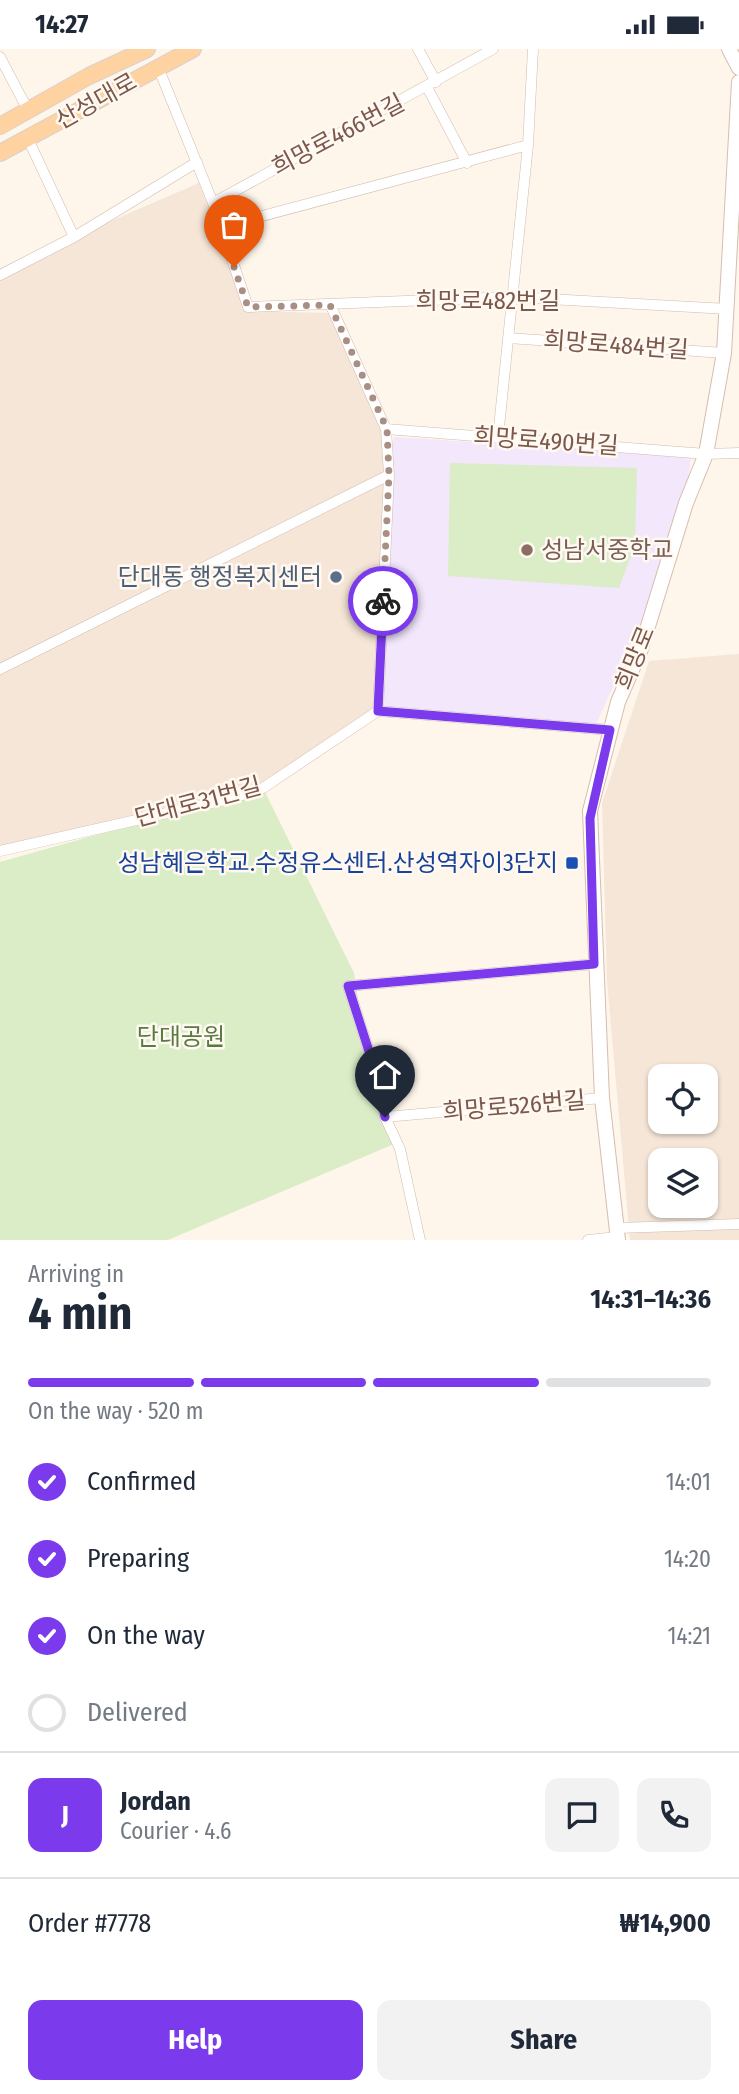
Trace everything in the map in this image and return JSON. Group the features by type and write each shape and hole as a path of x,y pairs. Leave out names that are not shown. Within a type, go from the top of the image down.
{"main road":[{"name":"산성대로","path":"0,126 29,112 120,55 147,49"},
{"name":"산성대로","path":"0,153 193,49"},
{"path":"729,49 739,68"},
{"name":"희망로","path":"618,1235 602,1098 594,964 590,818 610,730 649,624 686,503 706,454 724,352 728,309 739,82"}],"street":[{"path":"418,49 431,84"},
{"name":"희망로466번길","path":"213,203 493,49"},
{"path":"498,437 528,145 533,49"},
{"path":"0,57 29,112"},
{"path":"158,67 221,227 528,145"},
{"name":"희망로466번길","path":"431,84 467,163"},
{"path":"28,138 74,237"},
{"path":"0,275 74,237 197,162"},
{"name":"희망로482번길","path":"221,227 248,307 513,297 728,309"},
{"path":"330,305 387,429 389,475 378,711 610,730"},
{"name":"희망로484번길","path":"508,338 724,352"},
{"name":"희망로490번길","path":"387,429 706,454 739,453"},
{"path":"0,669 389,475"},
{"name":"단대로31번길","path":"0,851 233,798 263,788 378,711"},
{"path":"420,1240 400,1149 385,1117 375,1070 348,986 594,964"},
{"name":"희망로526번길","path":"385,1117 602,1098"},
{"path":"588,1240 739,1224"}],"shaded area":[{"path":"199,183 246,311 329,313 386,429 378,711 263,788 0,851 0,275 74,237"},
{"name":"성남서중학교","path":"394,437 691,456 686,503 634,642 595,726 378,711 389,475"},
{"path":"739,654 739,1240 630,1240 607,981 602,803 649,661"}],"green space":[{"path":"450,463 637,468 635,545 619,588 448,576"},
{"name":"단대공원","path":"263,788 354,973 361,1020 394,1144 168,1240 0,1240 0,862"}],"way so far":[{"path":"234,267 248,307 330,305 387,429 389,475 383,601"}],"place":[{"name":"성남서중학교","path":"527,550"},
{"name":"단대동 행정복지센터","path":"336,577"},
{"name":"성남혜은학교.수정유스센터.산성역자이3단지","path":"572,863"}],"route":[{"path":"383,601 378,711 610,730 590,811 594,964 348,986 375,1070 385,1117"}]}
